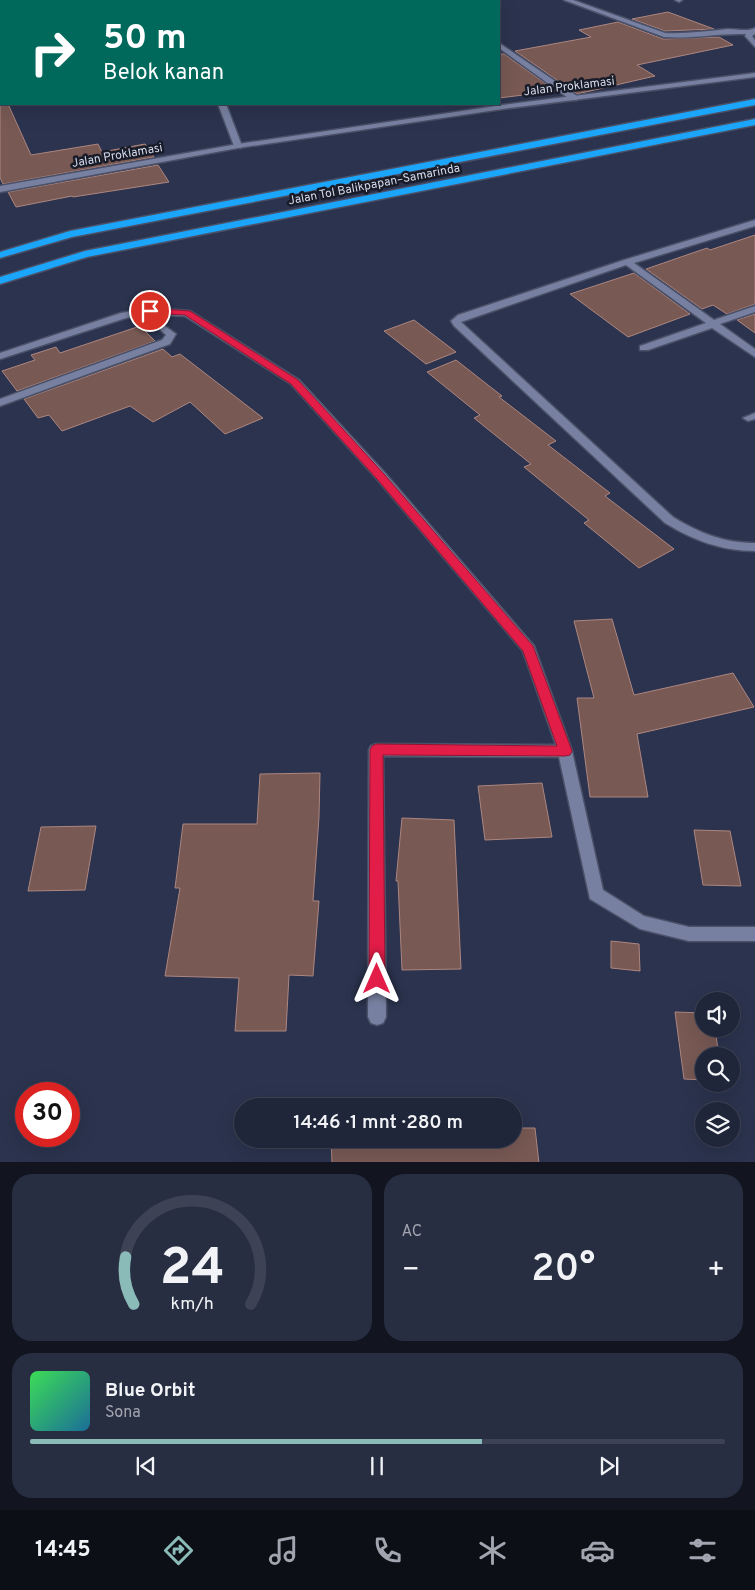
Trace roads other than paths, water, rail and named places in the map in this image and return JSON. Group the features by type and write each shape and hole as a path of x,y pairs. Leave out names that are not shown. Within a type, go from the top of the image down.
{"highway":[{"name":"Jalan Tol Balikpapan–Samarinda","path":"0,255 70,234 755,102"},
{"name":"Jalan Tol Balikpapan–Samarinda","path":"0,281 85,254 755,122"}],"street":[{"path":"567,0 664,35 681,36 730,31 754,31"},
{"path":"754,31 748,36 755,45"},
{"path":"500,46 574,98"},
{"name":"Jalan Proklamasi","path":"0,189 238,146 574,98 755,75"},
{"path":"222,105 238,146"},
{"path":"755,223 627,262 461,317 456,321 457,324 669,520 693,536 720,544 755,547"},
{"path":"627,262 755,354"},
{"path":"644,348 755,309"},
{"path":"0,356 124,315 150,311 187,313 295,382 381,476 529,649 565,751 596,894 640,922 689,934 755,934"},
{"path":"0,403 166,342 171,334 162,327"},
{"path":"377,1017 376,750 565,751"}]}
